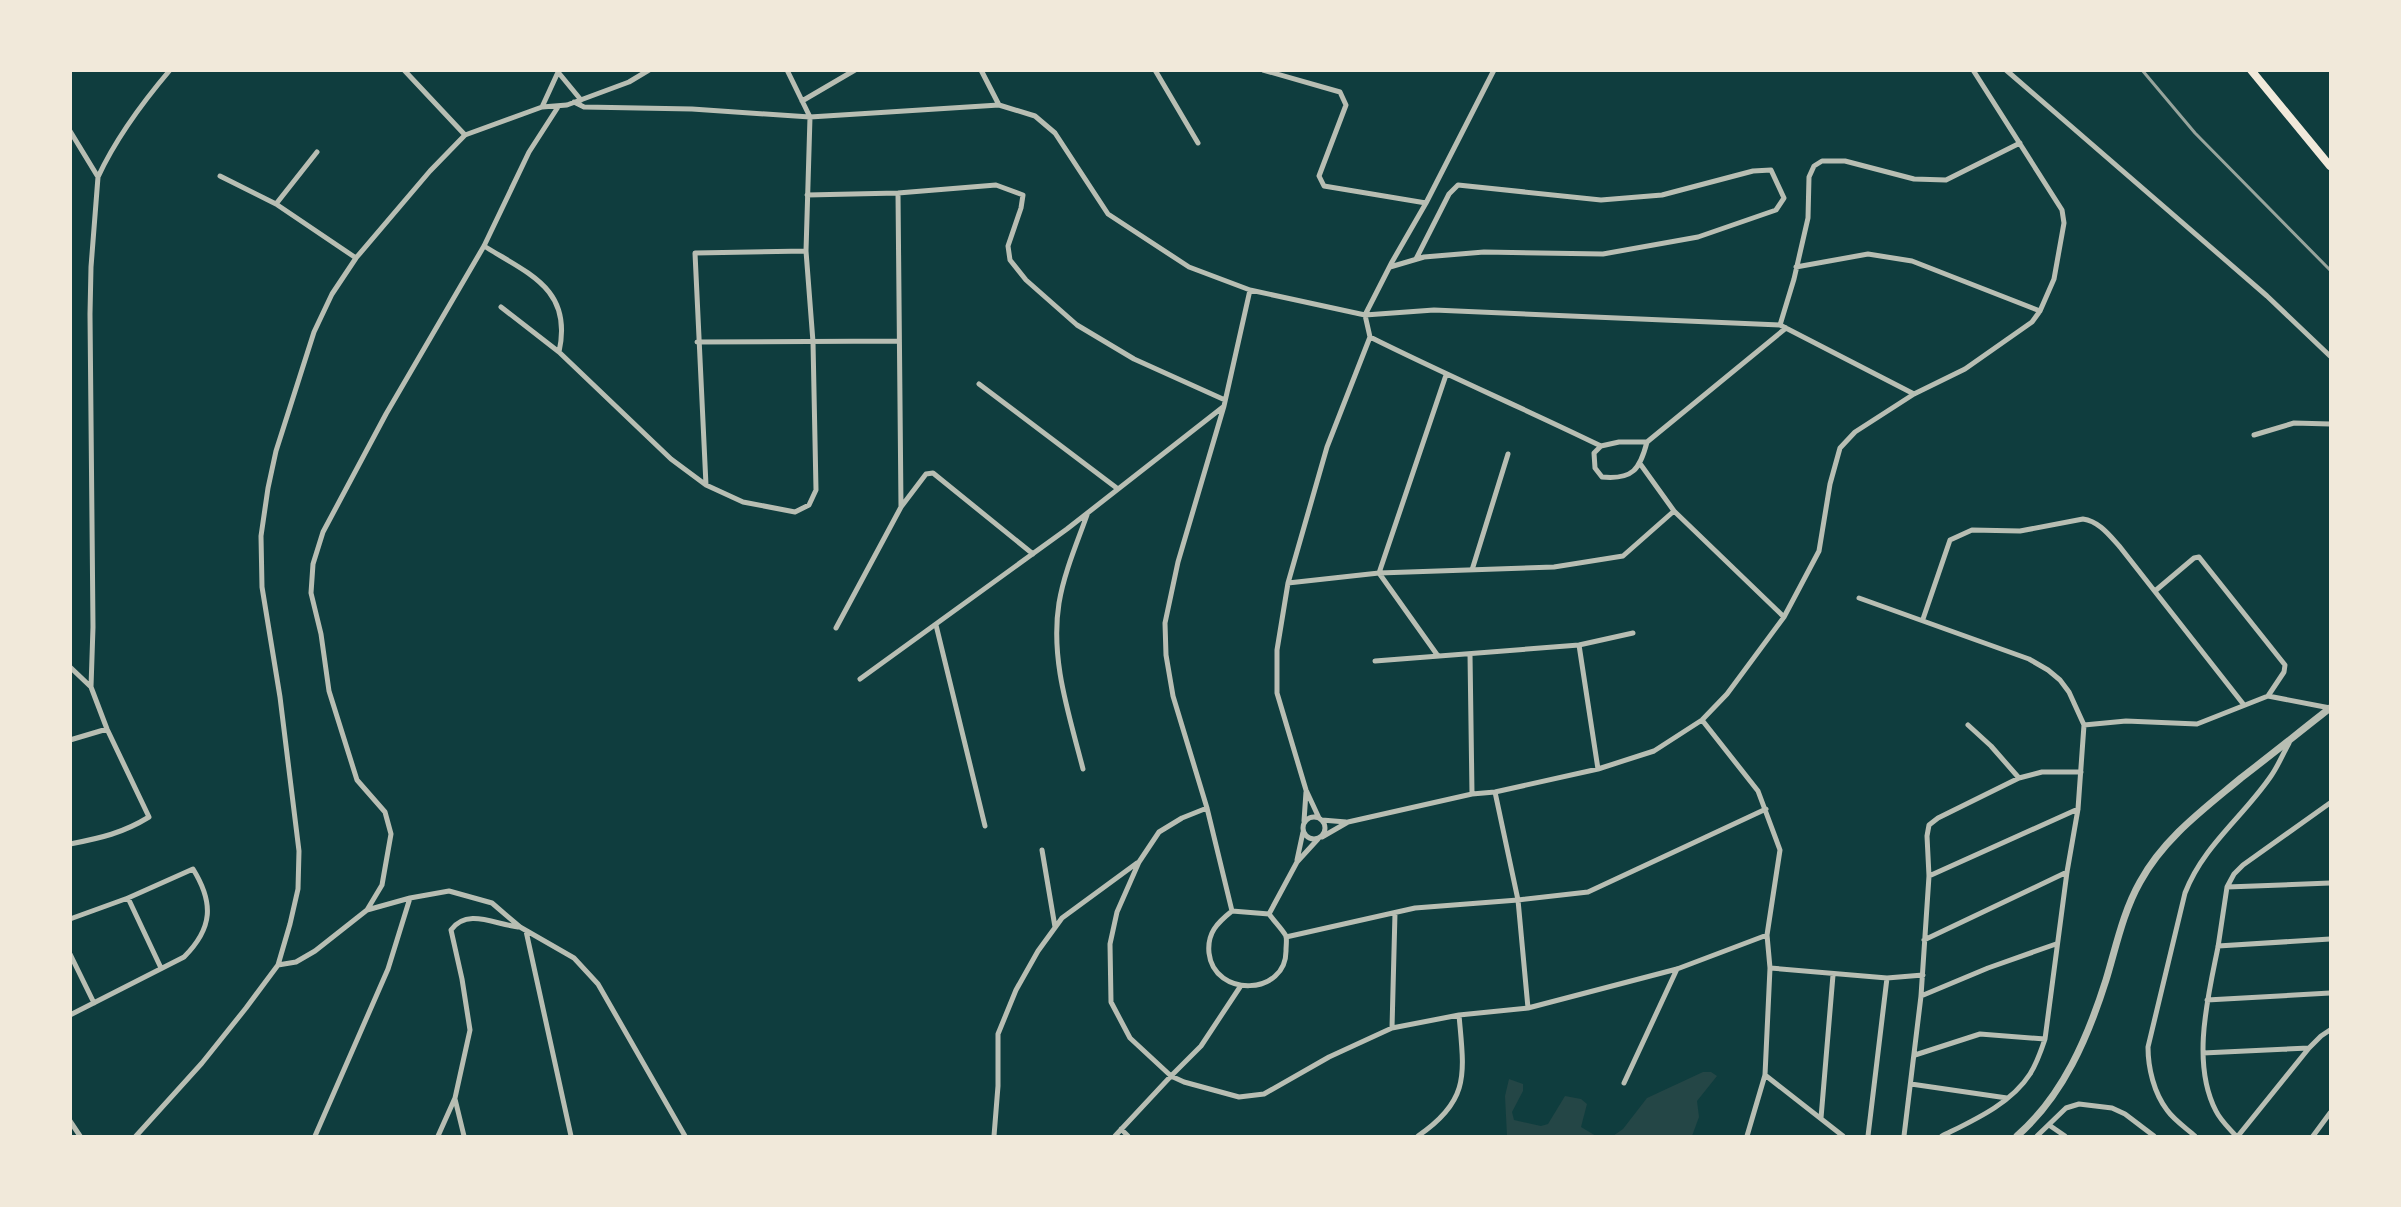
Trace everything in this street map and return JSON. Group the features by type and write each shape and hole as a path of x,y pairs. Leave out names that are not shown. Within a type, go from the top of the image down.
{"main road":[{"path":"2251,70 2331,166"}],"street":[{"path":"70,844 128,830 149,817 107,729 91,687 93,627 91,267 98,177 110,152 130,121 170,70"},
{"path":"404,70 465,135"},
{"path":"136,1137 226,1035 278,965 298,889 299,851 280,697 262,587 261,536 276,451 314,332 332,294 356,258 430,171 465,135 542,107 558,107 581,100 629,82 649,70"},
{"path":"501,307 559,352 671,459 706,485 743,502 795,512 809,505 816,490 813,342 806,251 810,117 787,70"},
{"path":"802,101 855,70"},
{"path":"981,70 999,105"},
{"path":"1155,70 1198,144"},
{"path":"1263,70 1340,92 1346,105 1318,176 1324,186 1426,203"},
{"path":"1269,914 1297,862 1320,838 1325,829 1306,790 1277,693 1277,650 1288,582 1327,447 1370,337 1365,315 1494,70"},
{"path":"1303,832 1309,839 1320,838 1348,822 1598,769 1654,751 1702,720 1727,694 1784,618 1819,551 1830,484 1840,448 1855,432 1914,394 1965,369 2024,330 2040,311 2057,267 2064,216 2050,189 1972,70"},
{"path":"2006,70 2267,296 2331,356"},
{"path":"542,107 558,71 581,100"},
{"path":"574,102 584,106 810,117 999,105 1035,116 1055,133 1108,214 1189,267 1250,290 1365,315 1434,310 1780,325 1914,394"},
{"path":"278,965 296,962 315,951 367,910 382,885 390,834 385,812 357,780 329,691 321,634 311,593 313,564 323,532 386,414 484,246 529,152 558,107"},
{"path":"70,131 98,177"},
{"path":"1780,325 1808,218 1809,177 1814,166 1822,161 1845,161 1914,179 1946,180 2020,143"},
{"path":"276,204 317,152"},
{"path":"1389,267 1416,259 1484,252 1603,254 1698,237 1776,210 1784,198 1771,170 1753,171 1662,195 1600,200 1458,185 1449,194 1416,259"},
{"path":"220,176 276,204 356,258"},
{"path":"807,195 898,193 996,185 1023,195 1008,246 1010,260 1026,280 1077,325 1134,359 1225,403"},
{"path":"898,193 901,507"},
{"path":"484,246 526,273 554,296 561,312 562,329 559,352"},
{"path":"706,485 697,342 695,253 806,251"},
{"path":"1796,267 1868,254 1912,261 2040,311"},
{"path":"1232,911 1207,808 1173,696 1166,655 1165,623 1178,562 1225,403 1250,290"},
{"path":"1647,442 1619,442 1601,446 1594,453 1595,468 1602,477 1615,478 1631,473 1641,465 1647,442 1786,328"},
{"path":"1370,337 1446,375 1502,398 1601,446"},
{"path":"697,342 899,341"},
{"path":"1379,573 1446,375"},
{"path":"979,384 1118,489"},
{"path":"860,679 1033,554 1225,403"},
{"path":"2254,435 2294,423 2331,424"},
{"path":"1472,570 1508,454"},
{"path":"1641,465 1674,511 1784,618"},
{"path":"836,628 901,507 926,474 933,472 1033,554"},
{"path":"1288,582 1379,573 1554,567 1623,556 1674,511"},
{"path":"1083,769 1059,678 1056,644 1059,602 1087,513"},
{"path":"1923,619 1950,540 1972,530 2011,532 2083,519 2089,520 2114,540 2244,705"},
{"path":"2155,591 2193,558 2199,557 2285,665 2284,672 2268,696"},
{"path":"1379,573 1438,656"},
{"path":"1859,598 1923,619 2029,659 2060,680 2069,692 2084,725 2078,809 2056,944 2045,1039 2030,1075 2020,1088 1942,1137"},
{"path":"936,625 986,826"},
{"path":"1375,661 1579,645 1633,633"},
{"path":"1579,645 1598,769"},
{"path":"1470,654 1472,794"},
{"path":"70,667 91,687"},
{"path":"2084,725 2126,721 2189,726 2268,696 2331,708"},
{"path":"2017,1137 2045,1107 2076,1058 2106,981 2119,932 2140,882 2173,837 2196,815 2331,708"},
{"path":"1702,720 1758,791 1780,850 1767,935 1770,969 1765,1075 1747,1137"},
{"path":"1968,725 1991,746 2019,778"},
{"path":"70,740 107,729"},
{"path":"2195,1137 2167,1110 2150,1071 2148,1047 2161,992 2185,893 2193,874 2207,851 2270,778 2291,739"},
{"path":"1904,1137 1923,975 1929,876 1927,830 1932,821 2019,778 2042,772 2081,772"},
{"path":"1297,862 1303,832 1306,790"},
{"path":"1495,792 1518,900 1528,1008"},
{"path":"2331,803 2243,866 2234,874 2227,888 2218,946 2206,1000 2203,1053 2209,1092 2215,1109 2221,1120 2237,1137 2309,1048 2331,1030"},
{"path":"1207,808 1182,818 1159,832 1139,862 1117,912 1110,944 1111,1002 1130,1038 1171,1076 1184,1082 1239,1097 1264,1094 1329,1057 1392,1028 1459,1016 1528,1008 1677,969 1767,935"},
{"path":"1286,937 1415,908 1588,892 1766,809"},
{"path":"1929,876 2078,809"},
{"path":"1303,824 1310,818 1348,822"},
{"path":"1042,850 1055,927"},
{"path":"994,1137 998,1086 998,1034 1016,990 1062,918 1139,862"},
{"path":"70,919 128,898 193,869 205,889 208,906 199,942 184,957 70,1014"},
{"path":"1924,940 2067,872"},
{"path":"2227,888 2331,883"},
{"path":"367,910 410,898 449,891 492,903 520,927 574,958 597,984 685,1137"},
{"path":"128,898 161,968"},
{"path":"315,1137 388,969 410,898"},
{"path":"1232,911 1269,914 1286,937 1287,957 1277,975 1260,986 1240,987 1222,978 1210,962 1208,942 1216,923 1232,911"},
{"path":"1392,1028 1395,913"},
{"path":"438,1137 455,1098 470,1030 451,930 457,921 468,917 520,927"},
{"path":"526,931 571,1137"},
{"path":"2218,946 2331,939"},
{"path":"1921,996 1988,968 2056,944"},
{"path":"70,954 94,1003"},
{"path":"1624,1083 1677,969"},
{"path":"1770,969 1887,978 1923,975"},
{"path":"1821,1118 1833,975"},
{"path":"1868,1137 1887,978"},
{"path":"1115,1137 1201,1046 1240,987"},
{"path":"2206,1000 2331,993"},
{"path":"1418,1137 1434,1125 1457,1099 1463,1070 1459,1016"},
{"path":"1915,1055 1980,1034 2045,1039"},
{"path":"2203,1053 2309,1048"},
{"path":"1765,1075 1843,1137"},
{"path":"1911,1084 2007,1098"},
{"path":"455,1098 464,1137"},
{"path":"2037,1137 2070,1105 2094,1104 2125,1114 2154,1137"},
{"path":"2313,1137 2331,1113"},
{"path":"70,1121 80,1137"},
{"path":"2049,1125 2065,1137"},
{"path":"1121,1129 1128,1137"}],"shaded area":[{"path":"1703,1072 1711,1072 1717,1076 1697,1101 1699,1117 1692,1136 1613,1136 1623,1129 1647,1098"},
{"path":"1509,1079 1523,1084 1523,1091 1512,1112 1514,1120 1541,1126 1548,1124 1565,1096 1581,1099 1587,1104 1581,1127 1596,1136 1507,1136 1505,1096"}],"railway":[{"path":"2142,70 2195,133 2330,270"}]}
